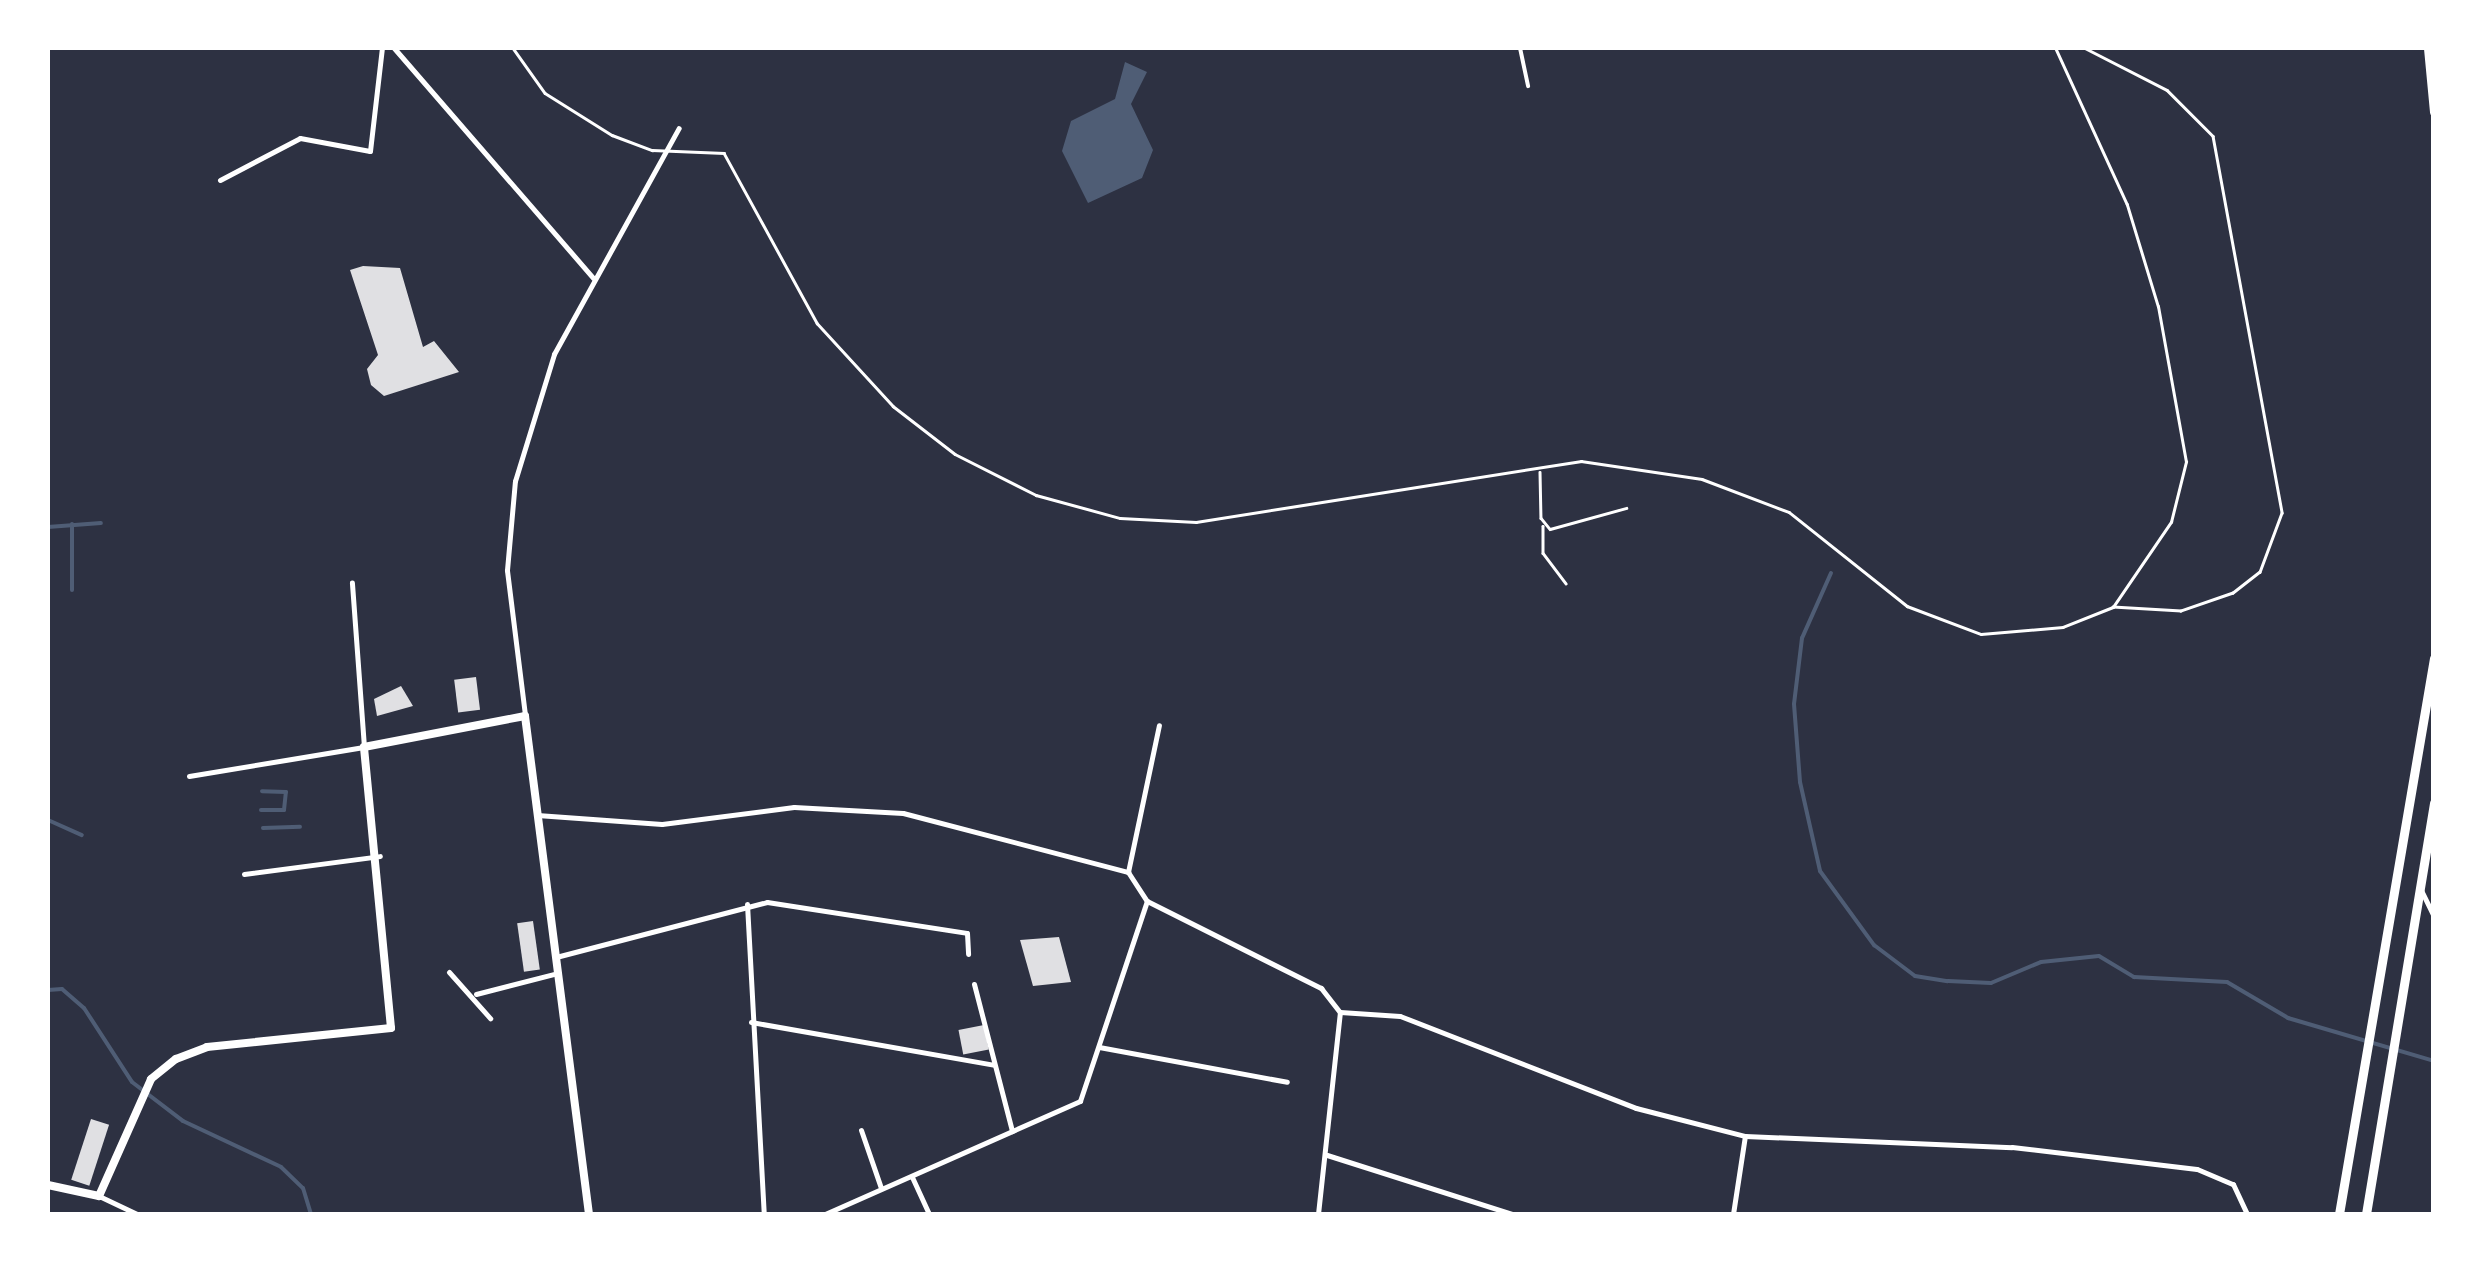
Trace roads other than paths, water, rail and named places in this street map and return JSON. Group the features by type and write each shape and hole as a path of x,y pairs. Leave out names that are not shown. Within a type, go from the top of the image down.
{"highway":[{"path":"2428,48 2434,112"},
{"path":"2339,1214 2434,658"},
{"path":"2366,1214 2434,802"}],"street":[{"path":"220,180 300,138 370,150 382,48"},
{"path":"394,48 593,278"},
{"path":"1520,48 1528,86"},
{"path":"589,1214 525,716 508,517 534,406 593,278 671,149 679,128"},
{"path":"100,1196 151,1079 208,1047 391,1028 380,856 352,680 352,582"},
{"path":"189,776 525,716"},
{"path":"1128,872 1159,725"},
{"path":"538,815 662,824 869,808 1128,872 1147,901 1322,988 1340,1012 1318,1214"},
{"path":"244,874 380,856"},
{"path":"2419,887 2434,917"},
{"path":"825,1214 1080,1101 1147,901"},
{"path":"556,957 747,904 967,933 968,954"},
{"path":"747,904 764,1214"},
{"path":"449,972 476,994 490,1018"},
{"path":"476,994 558,973"},
{"path":"974,984 1012,1133"},
{"path":"1340,1012 1436,1027 1636,1108 1745,1136 2012,1146 2196,1169 2233,1184 2247,1214"},
{"path":"751,1022 994,1064"},
{"path":"1099,1048 1288,1082"},
{"path":"861,1130 881,1188"},
{"path":"1733,1214 1745,1136"},
{"path":"1327,1156 1512,1214"},
{"path":"912,1177 929,1214"},
{"path":"48,1185 100,1196 137,1214"}],"lane":[{"path":"513,48 524,71 574,112 635,145 724,153 785,277 893,406 955,454 1036,495 1120,518 1196,522 1581,461 1702,479 1789,512 1907,606 1980,634 2063,627 2113,607 2180,611 2233,592 2276,545 2281,496 2213,136 2168,90 2085,48"},
{"path":"2055,48 2127,205 2158,307 2186,462 2172,522 2113,607"},
{"path":"1540,469 1543,553 1566,583"},
{"path":"1544,525 1565,531 1626,508"}],"water":[{"path":"1125,62 1147,72 1131,104 1153,150 1142,178 1088,203 1062,151 1071,121 1115,99"}],"waterway":[{"path":"48,527 101,523"},
{"path":"72,524 72,590"},
{"path":"1831,573 1802,638 1794,704 1800,782 1820,871 1874,945 1915,976 1948,981 1991,983 2041,962 2099,956 2134,977 2227,982 2288,1018 2434,1061"},
{"path":"261,810 284,810 286,792 262,791"},
{"path":"48,820 82,835"},
{"path":"263,828 300,827"},
{"path":"48,990 62,989 84,1008 132,1082 183,1121 281,1167 303,1188 311,1214"}]}
